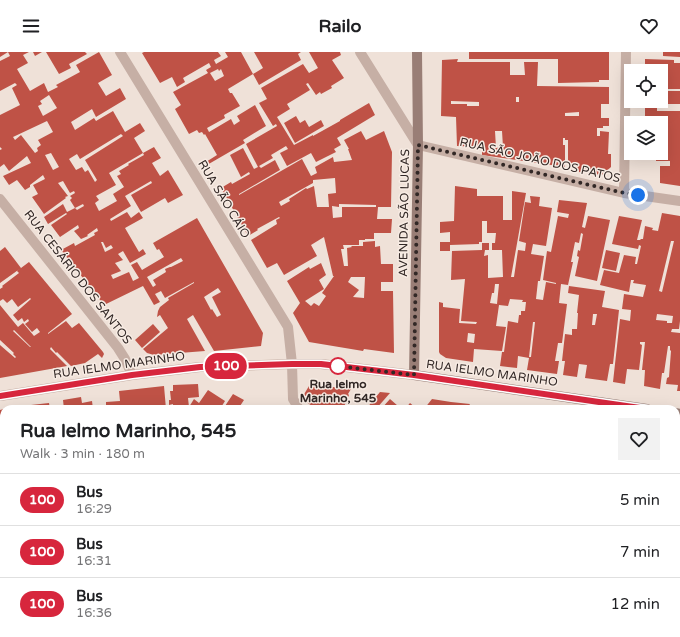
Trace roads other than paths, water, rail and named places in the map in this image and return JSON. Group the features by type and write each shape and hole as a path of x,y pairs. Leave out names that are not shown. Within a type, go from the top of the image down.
{"street":[{"name":"RUA SÃO CÁIO","path":"120,52 288,328 294,399 297,405"},
{"path":"360,52 381,88 418,145"},
{"name":"AVENIDA SÃO LUCAS","path":"414,375 418,145 417,52"},
{"path":"624,193 626,52"},
{"name":"RUA SÃO JOÃO DOS PATOS","path":"418,145 624,193 680,201"},
{"name":"RUA CESÁRIO DOS SANTOS","path":"0,199 118,348 132,375"},
{"name":"RUA IELMO MARINHO","path":"0,396 132,375 200,367 321,364 414,375 620,405"}],"place":[{"name":"Rua Ielmo Marinho, 545","path":"338,366"}]}
